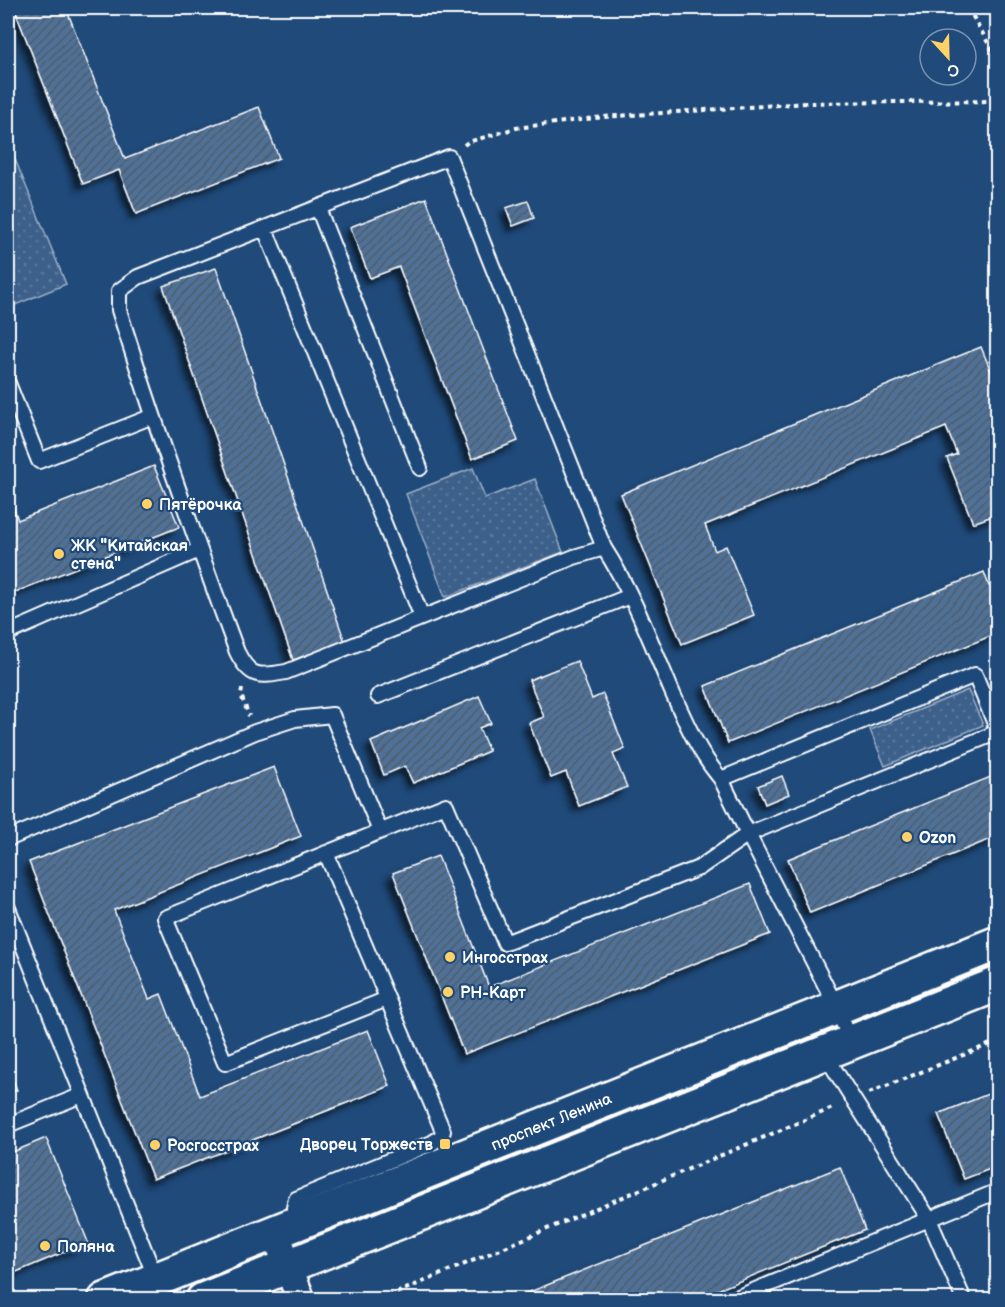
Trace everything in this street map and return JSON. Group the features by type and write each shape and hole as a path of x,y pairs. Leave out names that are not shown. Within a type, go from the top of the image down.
{"main road":[{"name":"проспект Ленина","path":"105,1299 998,943"},
{"path":"203,1299 998,984"}],"street":[{"path":"287,1227 288,1266 301,1299"}],"lane":[{"path":"604,548 574,557 286,672 270,675 252,673 244,667 237,652 199,550 119,310 119,291 138,277 449,157 604,548 630,596 704,760 721,778 837,1008 837,1047 853,1099 929,1219 964,1299"},
{"path":"318,208 420,468"},
{"path":"265,229 422,617"},
{"path":"8,383 39,461 153,416"},
{"path":"8,633 199,550"},
{"path":"378,696 630,596"},
{"path":"387,999 225,1063 165,918 446,805 505,943 699,867 748,834 998,731 975,675 721,778"},
{"path":"8,839 255,732 295,719 332,715 380,831"},
{"path":"287,1227 296,1199 432,1143 441,1137 443,1131 326,853"},
{"path":"8,908 156,1279"},
{"path":"8,1125 82,1095"},
{"path":"731,1299 998,1191"}],"path":[{"path":"968,8 998,60"},
{"path":"449,157 468,142 516,128 603,117 807,103 998,101"},
{"path":"380,1299 853,1099 998,1041"}],"shaded area":[{"path":"8,142 66,284 8,308"},
{"path":"473,468 485,498 535,479 563,552 445,597 406,494"},
{"path":"968,690 983,725 885,766 870,730"}],"building":[{"path":"14,8 66,8 125,159 259,107 279,158 136,214 119,170 83,184"},
{"path":"426,198 518,441 472,459 399,267 370,278 350,227"},
{"path":"528,201 534,218 513,226 506,208"},
{"path":"216,268 345,642 293,660 163,286"},
{"path":"981,347 998,388 998,514 973,523 947,458 957,454 946,427 705,525 715,551 726,546 754,615 682,644 621,494"},
{"name":"ЖК \"Китайская стена\"","path":"154,466 179,527 8,595 8,493 18,520"},
{"path":"984,572 989,586 998,583 998,633 728,743 705,686"},
{"path":"577,661 592,699 603,694 625,749 613,754 627,787 579,806 566,772 551,778 529,723 544,717 529,680"},
{"path":"479,696 491,723 479,728 489,751 413,783 405,766 384,775 371,742"},
{"path":"274,767 301,836 114,910 149,999 161,994 200,1096 368,1030 390,1086 153,1179 29,862"},
{"path":"998,774 998,836 810,913 788,859"},
{"path":"782,776 789,794 765,804 758,786"},
{"path":"438,856 489,987 750,884 770,934 464,1054 393,873"},
{"path":"8,1067 17,1090 8,1094"},
{"path":"998,1090 998,1166 964,1179 938,1114"},
{"path":"46,1138 88,1242 14,1273 8,1257 8,1154"},
{"path":"840,1167 865,1230 693,1300 510,1300"}],"place":[{"name":"Пятёрочка","path":"147,504"},
{"name":"ЖК \"Китайская стена\"","path":"59,554"},
{"name":"Ozon","path":"907,837"},
{"name":"Ингосстрах","path":"450,957"},
{"name":"РН-Карт","path":"448,992"},
{"name":"Дворец Торжеств","path":"445,1144"},
{"name":"Росгосстрах","path":"155,1145"},
{"name":"Поляна","path":"45,1246"}]}
